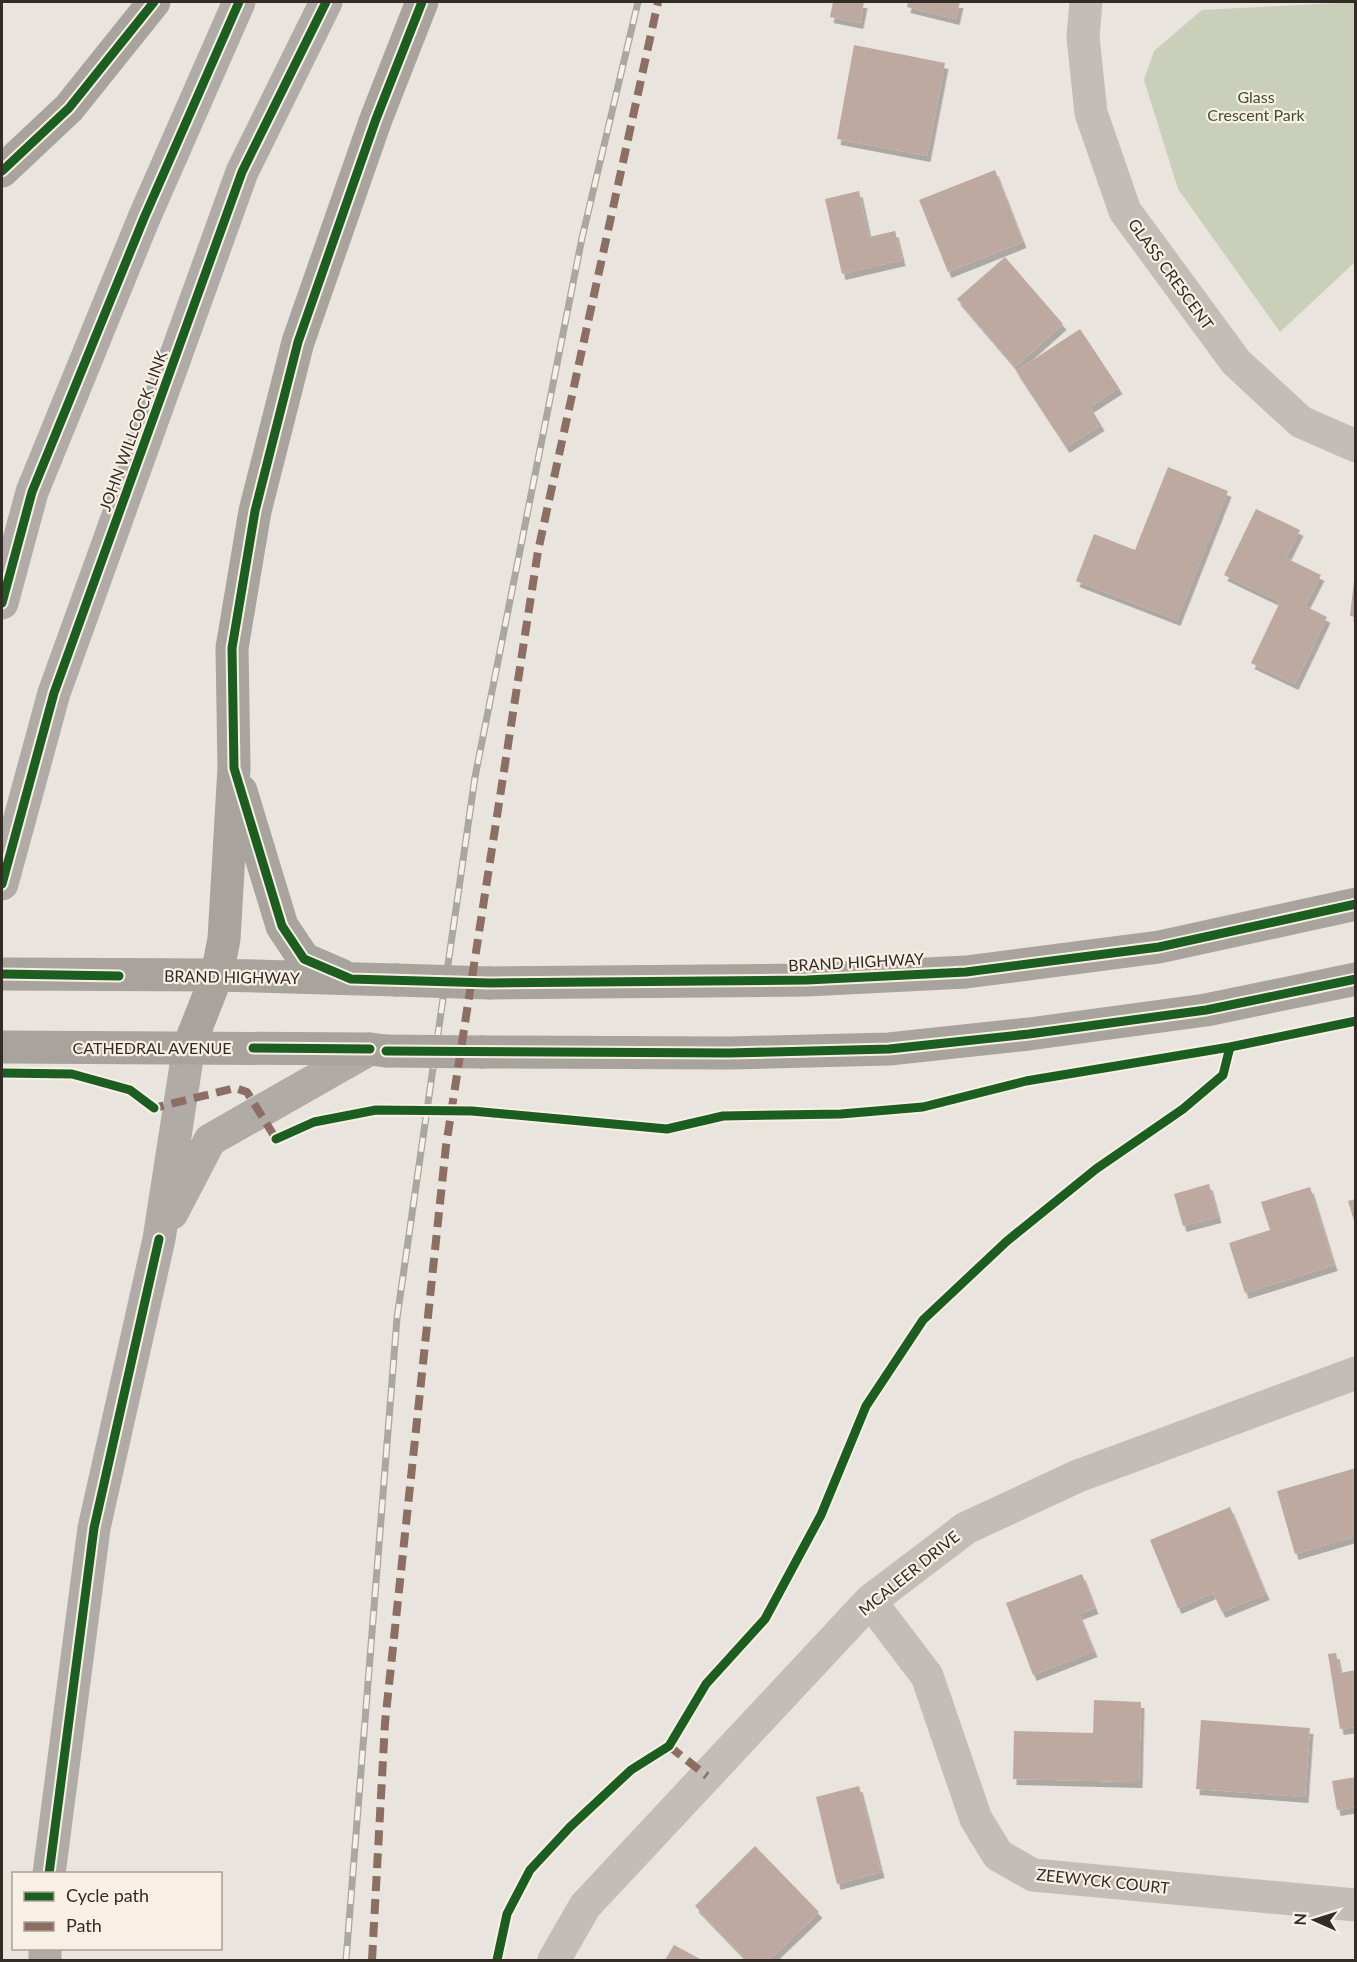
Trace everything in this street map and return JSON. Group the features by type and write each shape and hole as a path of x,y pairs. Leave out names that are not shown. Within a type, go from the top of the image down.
{"highway":[{"path":"2,171 69,108 154,2"},
{"path":"189,1046 217,975 224,939 234,768 232,648 258,499 298,342 376,119 422,2"},
{"path":"234,768 282,927 304,959 351,979"},
{"name":"BRAND HIGHWAY","path":"2,974 217,975 490,982 807,980 966,972 1159,947 1356,904"},
{"name":"CATHEDRAL AVENUE","path":"2,1047 189,1046 482,1052 729,1053 889,1049 1029,1034 1206,1010 1356,979"}],"main road":[{"path":"2,603 32,492 144,218 239,2"},
{"name":"JOHN WILLCOCK LINK","path":"2,884 54,693 242,172 326,2"},
{"path":"49,1872 94,1528 159,1239 189,1046"},
{"path":"159,1239 210,1140 378,1050"}],"street":[{"name":"GLASS CRESCENT","path":"1086,2 1083,37 1091,113 1125,211 1236,362 1301,422 1356,446"},
{"name":"MCALEER DRIVE","path":"554,1960 585,1906 870,1601 966,1528 1078,1476 1356,1373"},
{"name":"ZEEWYCK COURT","path":"870,1601 927,1676 976,1819 998,1855 1033,1875 1356,1905"}],"green space":[{"name":"Glass Crescent Park","path":"1356,2 1355,262 1280,332 1178,189 1144,80 1154,51 1202,10"}],"building":[{"path":"833,2 864,2 860,23 830,17"},
{"path":"908,2 960,2 956,19 907,7"},
{"path":"854,45 945,63 927,156 837,139"},
{"path":"995,170 1023,242 948,272 919,200"},
{"path":"859,191 869,237 895,231 902,260 842,274 825,199"},
{"path":"1005,257 1063,324 1015,367 957,299"},
{"path":"1080,329 1119,388 1090,407 1101,425 1066,447 1016,371"},
{"path":"1168,467 1228,491 1177,620 1076,581 1094,534 1135,550"},
{"path":"1256,509 1300,530 1286,558 1321,575 1305,606 1327,617 1295,684 1251,663 1280,602 1224,575"},
{"path":"1354,581 1356,581 1356,617 1350,616"},
{"path":"1209,1184 1218,1217 1183,1226 1174,1194"},
{"path":"1310,1187 1334,1265 1245,1293 1229,1243 1270,1230 1261,1202"},
{"path":"1356,1199 1356,1224 1355,1224 1348,1201"},
{"path":"1356,1468 1356,1536 1295,1554 1277,1491"},
{"path":"1230,1507 1266,1594 1222,1612 1213,1593 1178,1608 1150,1540"},
{"path":"1082,1574 1095,1608 1079,1614 1094,1651 1033,1675 1006,1603"},
{"path":"1336,1653 1340,1673 1356,1670 1356,1727 1340,1729 1328,1654"},
{"path":"1094,1700 1141,1702 1139,1782 1013,1779 1014,1731 1093,1733"},
{"path":"1201,1720 1310,1728 1305,1797 1196,1789"},
{"path":"1356,1777 1356,1807 1337,1810 1332,1781"},
{"path":"859,1786 881,1872 837,1884 816,1797"},
{"path":"755,1846 819,1912 769,1960 747,1960 695,1906"},
{"path":"674,1945 702,1960 665,1960"}],"railway":[{"path":"346,1960 397,1318 475,777 582,238 638,2"}],"marked path":[{"path":"372,1960 385,1723 446,1146 538,551 658,2"},
{"path":"150,1105 154,1108 235,1088 247,1092 276,1139 280,1137"},
{"path":"669,1746 707,1776"}],"cycle path":[{"path":"2,171 69,108 154,2"},
{"path":"2,603 32,492 144,218 239,2"},
{"path":"2,884 54,693 242,172 326,2"},
{"path":"422,2 376,119 298,342 255,511 232,648 234,768 282,926 304,959 351,979 490,983 807,980 966,972 1159,947 1356,904"},
{"path":"2,974 119,976"},
{"path":"386,1051 729,1053 889,1049 1029,1034 1206,1010 1356,979"},
{"path":"276,1139 314,1122 376,1110 472,1111 667,1129 723,1116 841,1114 923,1107 1026,1081 1230,1047 1356,1021"},
{"path":"497,1960 507,1914 530,1870 570,1827 631,1770 669,1746 706,1684 765,1619 821,1515 866,1406 923,1320 1007,1241 1096,1169 1183,1109 1223,1075 1230,1047"},
{"path":"253,1048 370,1049"},
{"path":"2,1073 72,1074 130,1090 154,1108"},
{"path":"49,1872 94,1528 159,1239"}]}
